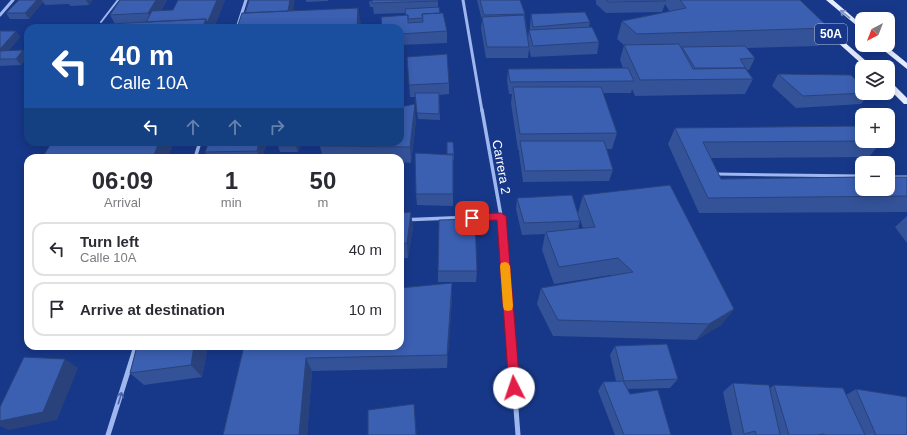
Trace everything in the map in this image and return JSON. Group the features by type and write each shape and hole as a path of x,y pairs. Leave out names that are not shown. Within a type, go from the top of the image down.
{"main road":[{"name":"50A","path":"829,0 855,22"},
{"name":"50A","path":"811,16 860,60"},
{"path":"890,52 907,67"},
{"path":"895,91 907,102"}],"street":[{"path":"0,15 14,0"},
{"path":"238,24 246,0"},
{"name":"Carrera 2","path":"463,0 501,216 518,435"},
{"path":"404,220 501,216"},
{"path":"108,435 135,350"}],"lane":[{"path":"101,22 118,0"},
{"path":"714,174 855,176"},
{"path":"895,177 907,177"}],"building":[{"path":"19,0 37,0 25,13 6,13"},
{"path":"120,0 156,0 148,13 110,15"},
{"path":"178,0 217,0 207,23 206,19 146,22 152,11 173,10"},
{"path":"249,0 290,0 288,11 245,13"},
{"path":"372,0 438,0 438,1 372,3"},
{"path":"480,0 520,0 525,14 484,15"},
{"path":"606,0 665,0 666,1 608,2"},
{"path":"680,0 800,0 829,28 637,34 622,21 686,8"},
{"path":"439,7 440,13 422,14 423,18 408,19 405,9"},
{"path":"358,8 357,24 238,24 242,13"},
{"path":"585,12 590,22 533,27 531,14"},
{"path":"443,13 447,31 404,34 404,24 382,24 381,17 408,15 408,23 423,22 422,14"},
{"path":"524,15 529,47 487,47 482,17"},
{"path":"206,19 204,24 109,24"},
{"path":"592,27 599,42 533,46 529,30"},
{"path":"0,31 16,31 0,49"},
{"path":"679,44 693,69 745,68 753,79 640,80 624,45"},
{"path":"745,46 755,58 740,59 747,70 745,68 695,68 682,47"},
{"path":"23,50 16,59 0,59 0,51"},
{"path":"447,54 449,83 409,85 407,57"},
{"path":"628,68 634,81 510,82 508,69"},
{"path":"778,74 851,75 855,79 855,94 803,96"},
{"path":"513,87 601,87 617,133 520,134"},
{"path":"415,93 439,93 439,114 417,113"},
{"path":"415,104 410,147 320,146 404,146 404,106"},
{"path":"855,126 855,141 703,142 721,179 855,177 855,196 895,196 895,177 907,177 907,196 708,198 675,128"},
{"path":"520,141 604,141 613,170 525,171"},
{"path":"447,142 453,142 454,154 447,154"},
{"path":"50,146 158,146 154,154 44,154"},
{"path":"207,146 258,146 257,151 205,152"},
{"path":"415,153 453,155 453,194 416,194"},
{"path":"670,185 734,309 709,324 558,320 541,288 633,272 618,258 559,267 546,232 595,227 583,195"},
{"path":"572,195 580,221 524,223 517,198"},
{"path":"411,212 407,243 404,243 404,213"},
{"path":"475,219 477,271 438,271 439,220"},
{"path":"452,283 447,355 306,358 299,435 223,435 243,350 404,350 404,288"},
{"path":"667,344 678,379 624,381 615,346"},
{"path":"136,350 193,350 191,365 130,373"},
{"path":"24,357 65,359 43,412 0,421 0,407"},
{"path":"623,381 630,394 658,390 671,435 624,435 603,382"},
{"path":"733,383 769,385 780,435 756,435 755,431 744,434"},
{"path":"774,385 843,388 865,435 789,435"},
{"path":"856,389 907,397 907,435 876,435"},
{"path":"414,404 416,435 368,435 368,410"}],"slow traffic":[{"path":"505,266 508,306"}],"route":[{"path":"472,218 501,216 514,388"}]}
